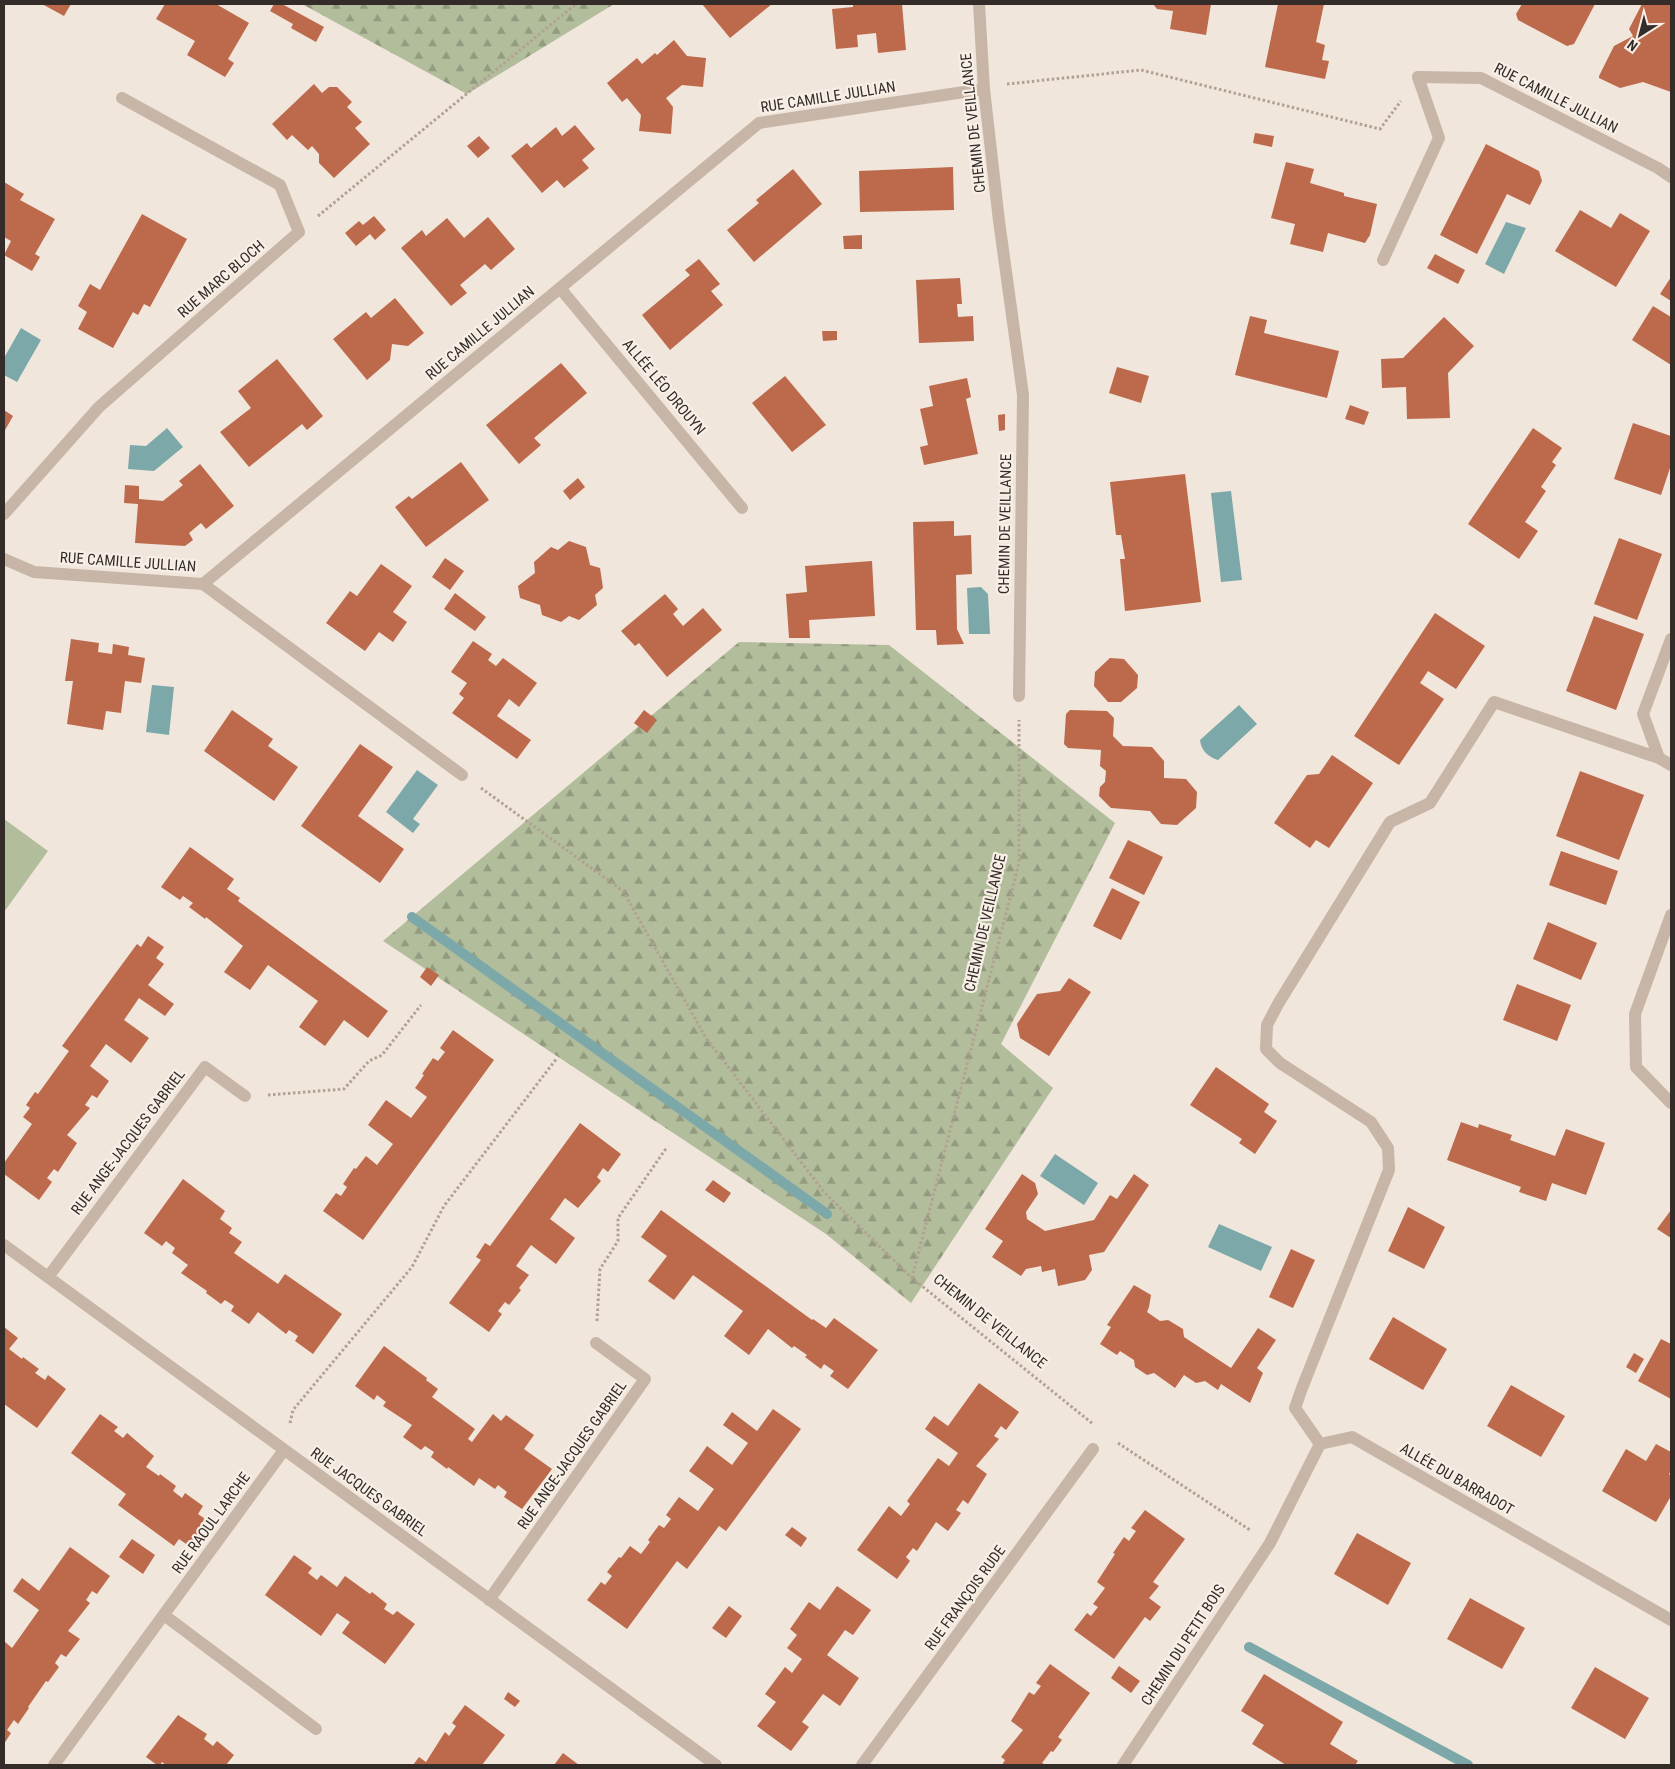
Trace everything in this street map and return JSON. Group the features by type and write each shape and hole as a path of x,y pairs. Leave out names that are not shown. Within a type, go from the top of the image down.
{"street":[{"name":"CHEMIN DE VEILLANCE","path":"979,4 984,89 999,221 1023,395 1019,696"},
{"path":"1383,260 1438,138 1418,77"},
{"name":"RUE CAMILLE JULLIAN","path":"1418,77 1480,78 1658,168 1671,178"},
{"name":"RUE CAMILLE JULLIAN","path":"4,559 34,572 203,584 759,123 984,89"},
{"path":"122,98 280,186 298,232"},
{"name":"RUE MARC BLOCH","path":"4,514 99,407 298,232"},
{"name":"ALLÉE LÉO DROUYN","path":"560,288 742,508"},
{"path":"203,584 462,775"},
{"path":"1659,758 1643,714 1671,639"},
{"path":"1270,1542 1320,1444 1295,1408 1389,1170 1388,1148 1371,1122 1280,1063 1266,1049 1266,1025 1390,822 1430,803 1494,702 1659,758 1671,765"},
{"path":"1671,915 1635,1014 1636,1066 1671,1103"},
{"name":"RUE ANGE-JACQUES GABRIEL","path":"48,1276 204,1067 245,1096"},
{"name":"RUE JACQUES GABRIEL","path":"4,1245 716,1765"},
{"name":"RUE ANGE-JACQUES GABRIEL","path":"489,1600 645,1378 596,1343"},
{"name":"ALLÉE DU BARRADOT","path":"1320,1444 1352,1437 1671,1620"},
{"name":"RUE FRANÇOIS RUDE","path":"862,1765 1093,1449"},
{"name":"RUE RAOUL LARCHE","path":"54,1765 284,1450"},
{"name":"CHEMIN DU PETIT BOIS","path":"1123,1765 1270,1542"},
{"path":"164,1614 316,1729"}],"path":[{"path":"298,232 576,4"},
{"path":"984,89 1020,82 1141,70 1380,129 1418,77"},
{"name":"CHEMIN DE VEILLANCE","path":"1019,696 1019,863 912,1278 1096,1428"},
{"path":"462,775 623,891 706,1038 824,1192 912,1278"},
{"path":"245,1096 344,1089 369,1060 382,1056 421,1004"},
{"path":"284,1450 293,1410 412,1267 444,1206 557,1058"},
{"path":"596,1343 600,1269 618,1240 618,1218 667,1147"},
{"path":"1112,1439 1270,1542"}],"green space":[{"path":"302,4 614,4 467,94"},
{"path":"739,642 889,645 1115,823 1001,1044 1053,1088 911,1303 826,1234 383,941"},
{"path":"4,819 48,851 4,912"}],"water":[{"path":"1506,222 1526,228 1504,274 1485,264"},
{"path":"21,328 41,340 17,382 4,375 4,358"},
{"path":"167,428 183,447 154,471 128,469 130,445 146,446"},
{"path":"1231,491 1242,580 1221,582 1211,493"},
{"path":"981,587 988,594 990,634 969,634 967,588"},
{"path":"152,685 174,687 169,735 146,732"},
{"path":"1239,705 1257,724 1218,760 1214,759 1203,750 1200,740"},
{"path":"417,770 438,785 413,819 420,824 413,833 386,812"},
{"path":"1055,1154 1098,1183 1084,1205 1040,1176"},
{"path":"1219,1224 1272,1247 1261,1271 1208,1247"}],"building":[{"path":"42,4 71,4 64,16"},
{"path":"165,4 216,4 249,23 228,59 234,63 225,77 187,55 195,41 156,19"},
{"path":"274,4 282,4 324,27 316,42 291,28 293,24 270,11"},
{"path":"702,4 772,4 730,38"},
{"path":"853,4 902,4 906,50 878,53 876,33 857,35 858,47 836,49 832,9 853,7"},
{"path":"1153,4 1211,4 1206,35 1170,29 1173,11 1157,9"},
{"path":"1278,4 1324,4 1316,42 1325,45 1322,60 1329,61 1325,79 1265,67"},
{"path":"1522,4 1595,4 1574,44 1567,46 1518,20 1516,14"},
{"path":"1642,4 1671,4 1671,92 1643,82 1620,88 1599,78 1614,46 1633,36 1629,29"},
{"path":"674,40 687,56 706,58 703,87 682,85 666,98 673,107 671,134 639,131 641,115 627,98 622,102 607,83 637,58 642,64 655,53 657,55"},
{"path":"314,84 322,93 329,87 337,87 352,102 347,107 362,122 355,128 370,144 334,178 319,163 319,154 312,146 308,150 292,135 287,140 272,124"},
{"path":"575,125 595,149 582,160 589,168 564,188 557,180 542,193 511,156 527,143 531,148 556,127 562,136"},
{"path":"1255,133 1274,136 1272,147 1253,143"},
{"path":"479,136 490,148 478,158 467,146"},
{"path":"1486,144 1539,171 1542,181 1530,205 1507,194 1477,254 1440,235"},
{"path":"1286,162 1314,169 1310,183 1344,193 1344,196 1377,204 1370,235 1365,243 1328,233 1323,252 1290,244 1295,224 1271,218"},
{"path":"953,167 954,210 860,212 859,171"},
{"path":"793,169 822,204 754,262 727,230 759,203 756,200"},
{"path":"4,182 24,194 20,200 55,219 35,254 40,257 32,271 4,255 11,241 4,237"},
{"path":"1580,210 1611,228 1620,213 1650,231 1616,287 1555,251"},
{"path":"142,214 187,239 150,307 144,304 138,315 133,312 113,348 78,329 87,312 78,306 90,284 100,290"},
{"path":"374,216 386,230 375,240 370,234 356,246 345,233 359,221 363,225"},
{"path":"488,217 515,249 491,270 485,264 460,285 467,293 451,306 401,248 422,230 426,236 447,218 464,238"},
{"path":"862,235 862,249 844,249 843,236"},
{"path":"1435,254 1465,270 1458,284 1427,268"},
{"path":"699,259 720,284 711,291 723,305 670,350 642,315 690,275 685,270"},
{"path":"1671,277 1671,301 1660,294"},
{"path":"960,278 962,304 957,304 958,317 973,316 974,341 919,343 916,280"},
{"path":"395,298 424,333 408,346 392,344 390,360 367,380 333,339 366,312 371,318"},
{"path":"1653,306 1671,317 1671,365 1632,340"},
{"path":"1250,316 1267,320 1264,333 1339,351 1327,398 1235,375"},
{"path":"1444,317 1474,346 1448,373 1450,418 1407,419 1406,387 1382,388 1381,359 1403,358"},
{"path":"822,331 837,331 837,340 823,341"},
{"path":"277,359 323,416 307,430 302,424 249,467 220,432 251,408 238,391"},
{"path":"561,363 587,393 534,438 541,445 519,464 486,425"},
{"path":"1117,367 1149,376 1141,403 1109,393"},
{"path":"785,376 826,425 792,452 752,403"},
{"path":"967,378 971,397 966,399 978,454 924,465 920,447 928,445 920,409 933,406 929,386"},
{"path":"1350,405 1369,412 1364,425 1345,419"},
{"path":"4,410 13,416 4,432"},
{"path":"1005,414 1005,430 999,431 998,415"},
{"path":"1633,423 1671,436 1671,465 1661,495 1614,479"},
{"path":"1533,428 1562,448 1552,462 1556,465 1541,487 1546,491 1525,522 1538,531 1519,559 1468,524"},
{"path":"461,462 489,500 426,547 395,507 409,496 412,499"},
{"path":"200,464 234,506 206,529 201,523 189,533 193,540 185,546 135,543 138,504 124,503 125,485 139,486 139,499 163,501 183,485 179,481"},
{"path":"1185,474 1201,602 1125,611 1120,559 1125,559 1121,535 1116,535 1110,482"},
{"path":"578,478 585,487 570,500 563,491"},
{"path":"954,521 954,536 971,535 972,574 956,575 957,629 964,644 937,645 936,630 916,630 913,522"},
{"path":"1619,538 1662,554 1637,620 1594,604"},
{"path":"569,541 586,547 590,565 600,568 603,588 595,595 597,605 579,620 569,616 561,622 542,615 540,605 520,598 518,586 535,573 534,562 551,547 558,550"},
{"path":"445,558 464,571 450,590 432,577"},
{"path":"872,561 875,616 809,620 810,638 789,638 786,594 807,592 805,566"},
{"path":"381,564 412,586 393,612 407,622 393,642 379,632 365,651 326,623 350,591 357,596"},
{"path":"455,593 486,617 475,631 444,609"},
{"path":"665,594 678,609 673,614 683,626 703,608 722,630 667,677 639,643 635,646 621,631"},
{"path":"1435,613 1485,646 1456,689 1428,671 1420,683 1444,699 1399,765 1354,736"},
{"path":"1594,616 1644,634 1616,710 1566,691"},
{"path":"71,639 99,643 98,652 112,654 113,644 129,647 128,655 145,658 141,683 125,681 121,713 106,711 103,730 67,724 73,681 65,681"},
{"path":"473,641 492,654 488,660 496,666 503,658 537,683 519,707 509,699 497,716 531,740 517,759 452,713 464,698 459,694 467,683 451,672"},
{"path":"1110,658 1124,659 1138,675 1137,688 1121,702 1108,702 1094,686 1095,672"},
{"path":"232,710 273,739 268,746 298,767 274,801 204,751"},
{"path":"644,710 657,720 647,733 634,723"},
{"path":"1070,710 1107,711 1114,718 1113,736 1123,746 1152,747 1164,761 1164,778 1186,779 1197,792 1196,808 1177,825 1161,824 1150,811 1111,808 1099,796 1100,787 1105,782 1106,771 1100,766 1101,750 1068,748 1064,744 1066,714"},
{"path":"360,744 393,767 358,816 404,849 380,883 301,826"},
{"path":"1332,755 1373,783 1329,848 1316,840 1310,848 1274,823 1307,775 1319,774"},
{"path":"1580,771 1644,795 1619,860 1556,836"},
{"path":"1128,840 1163,857 1144,895 1109,878"},
{"path":"190,847 234,879 227,889 240,898 238,901 388,1011 368,1038 344,1020 325,1046 299,1027 318,1001 268,965 250,990 224,972 243,946 206,917 205,919 189,907 193,903 183,896 180,900 161,887"},
{"path":"1561,851 1618,871 1606,905 1549,885"},
{"path":"1112,888 1140,902 1121,940 1093,926"},
{"path":"1548,922 1597,943 1581,980 1533,959"},
{"path":"148,936 164,947 156,958 164,964 148,985 174,1004 165,1016 139,998 124,1020 149,1038 131,1063 106,1044 90,1066 109,1081 97,1098 92,1095 85,1105 90,1108 67,1135 77,1143 58,1172 54,1169 47,1178 52,1182 39,1200 4,1174 4,1163 32,1124 23,1117 30,1108 26,1105 35,1092 38,1094 69,1051 62,1046 137,944 141,947"},
{"path":"427,967 439,975 431,986 420,977"},
{"path":"1069,978 1091,992 1049,1056 1020,1038 1017,1024 1037,994 1060,991"},
{"path":"1517,984 1571,1005 1557,1041 1503,1020"},
{"path":"453,1030 494,1060 363,1240 323,1211 336,1193 341,1196 347,1187 343,1184 354,1168 356,1169 366,1156 377,1165 393,1144 368,1125 386,1100 411,1118 427,1097 415,1088 433,1058 438,1061 445,1052 440,1048"},
{"path":"1216,1067 1269,1104 1264,1112 1277,1121 1255,1154 1239,1143 1242,1139 1190,1105"},
{"path":"1461,1122 1478,1128 1479,1124 1512,1135 1510,1140 1555,1156 1566,1129 1605,1143 1586,1195 1552,1183 1546,1201 1519,1192 1521,1187 1447,1160"},
{"path":"580,1123 621,1154 608,1172 603,1168 597,1177 601,1181 578,1208 565,1198 550,1219 575,1238 556,1264 531,1245 516,1266 529,1275 519,1288 521,1290 509,1305 505,1302 498,1311 502,1314 489,1332 449,1303 481,1260 476,1257 485,1243 490,1246"},
{"path":"1022,1174 1035,1183 1038,1194 1026,1212 1027,1219 1045,1231 1094,1220 1110,1195 1117,1199 1134,1174 1149,1185 1104,1252 1089,1255 1092,1270 1085,1280 1058,1286 1055,1269 1042,1272 1041,1266 1026,1269 1021,1276 992,1257 1003,1241 985,1229"},
{"path":"183,1179 225,1211 220,1219 232,1228 229,1233 242,1242 234,1253 278,1284 285,1274 342,1314 313,1354 295,1341 298,1336 289,1330 286,1334 258,1312 249,1324 231,1311 234,1306 225,1300 221,1304 206,1293 207,1291 181,1273 188,1265 172,1253 175,1248 166,1241 162,1246 144,1233"},
{"path":"713,1180 731,1193 724,1203 705,1190"},
{"path":"1408,1207 1445,1227 1424,1269 1388,1251"},
{"path":"661,1210 812,1320 826,1328 834,1318 878,1350 848,1389 830,1376 834,1371 824,1364 821,1369 805,1357 807,1355 794,1346 792,1348 768,1329 749,1355 724,1336 743,1311 693,1275 674,1300 648,1281 667,1256 641,1237"},
{"path":"1671,1210 1671,1238 1657,1229"},
{"path":"1291,1249 1315,1260 1293,1308 1269,1297"},
{"path":"1134,1285 1151,1295 1147,1312 1160,1321 1168,1320 1183,1329 1184,1337 1231,1368 1258,1328 1276,1340 1257,1368 1263,1373 1250,1403 1221,1384 1218,1390 1205,1381 1196,1383 1184,1375 1175,1388 1154,1373 1147,1375 1135,1367 1134,1360 1120,1351 1117,1355 1100,1344 1111,1327 1107,1325"},
{"path":"1393,1317 1447,1349 1423,1390 1369,1359"},
{"path":"4,1327 18,1338 9,1349 39,1369 35,1373 45,1380 48,1375 66,1389 37,1428 4,1404"},
{"path":"1661,1339 1671,1344 1671,1399 1638,1381"},
{"path":"384,1346 427,1378 426,1380 438,1389 432,1397 475,1429 468,1439 472,1442 493,1414 501,1421 506,1415 534,1435 524,1449 552,1469 522,1509 504,1497 507,1492 498,1485 495,1489 479,1478 474,1486 431,1457 434,1452 425,1446 421,1450 403,1437 412,1425 383,1406 386,1402 377,1395 374,1400 355,1386"},
{"path":"1634,1353 1644,1359 1636,1373 1626,1367"},
{"path":"979,1383 1019,1412 1006,1430 1001,1426 994,1436 999,1439 976,1466 987,1474 968,1504 963,1500 956,1510 961,1513 948,1531 936,1522 917,1551 913,1548 906,1557 910,1561 897,1579 857,1550 889,1506 901,1516 910,1504 907,1501 938,1458 949,1466 958,1453 925,1429 934,1416 948,1426"},
{"path":"1511,1385 1565,1416 1541,1457 1487,1426"},
{"path":"773,1409 801,1429 726,1531 719,1526 687,1569 677,1561 627,1629 587,1600 601,1582 605,1585 612,1576 607,1572 630,1546 641,1554 659,1525 664,1528 671,1519 666,1515 679,1497 698,1511 714,1489 689,1471 707,1446 732,1465 748,1443 723,1425 732,1412 757,1431"},
{"path":"100,1414 118,1427 114,1431 123,1438 127,1433 154,1456 146,1467 159,1476 160,1474 176,1486 173,1491 182,1498 185,1493 203,1506 198,1514 208,1521 189,1546 179,1539 174,1546 118,1505 126,1494 71,1453"},
{"path":"1656,1444 1671,1452 1671,1471 1669,1474 1671,1476 1671,1496 1656,1522 1602,1491 1626,1449 1646,1461"},
{"path":"1145,1510 1185,1539 1153,1582 1159,1586 1149,1598 1161,1607 1150,1621 1145,1617 1114,1659 1074,1630 1087,1613 1091,1616 1098,1607 1093,1604 1105,1588 1097,1582 1124,1537 1129,1541 1136,1531 1131,1528"},
{"path":"792,1527 807,1538 801,1547 785,1535"},
{"path":"1357,1533 1411,1563 1388,1605 1334,1574"},
{"path":"132,1539 155,1555 143,1574 119,1557"},
{"path":"70,1547 110,1576 97,1594 92,1591 86,1600 90,1603 68,1631 80,1639 66,1657 61,1654 55,1663 59,1667 48,1682 46,1681 18,1724 14,1720 7,1730 11,1733 4,1744 4,1641 12,1648 39,1610 13,1591 22,1578 39,1591"},
{"path":"294,1555 312,1568 308,1573 317,1580 321,1575 337,1587 345,1576 370,1594 372,1592 387,1604 384,1609 393,1615 397,1611 415,1624 385,1664 342,1633 350,1622 337,1613 321,1636 265,1595"},
{"path":"837,1586 871,1610 853,1635 845,1630 827,1655 859,1678 840,1706 823,1694 802,1722 809,1727 791,1751 757,1726 776,1702 765,1694 785,1667 792,1673 802,1659 787,1648 797,1635 790,1629 809,1602 820,1610"},
{"path":"1470,1598 1525,1628 1502,1669 1447,1639"},
{"path":"729,1606 742,1616 726,1638 712,1628"},
{"path":"1050,1664 1090,1693 1058,1737 1062,1740 1042,1763 1046,1765 1002,1765 1005,1760 1001,1757 1023,1730 1011,1721 1029,1692 1034,1695 1041,1686 1036,1683"},
{"path":"1119,1666 1140,1681 1131,1693 1111,1678"},
{"path":"1595,1667 1649,1698 1625,1739 1571,1708"},
{"path":"1264,1674 1343,1722 1330,1744 1358,1761 1355,1765 1286,1765 1252,1744 1264,1725 1241,1711"},
{"path":"508,1692 520,1701 515,1707 504,1699"},
{"path":"465,1705 505,1735 482,1765 413,1765 419,1757 426,1762 445,1732 449,1736 456,1726 452,1723"},
{"path":"178,1715 207,1734 204,1739 213,1746 217,1741 234,1755 226,1765 166,1765 162,1762 160,1765 157,1765 146,1757"},
{"path":"563,1753 579,1765 554,1765"}],"waterway":[{"path":"412,917 827,1214"},
{"path":"1249,1647 1468,1765"}]}
